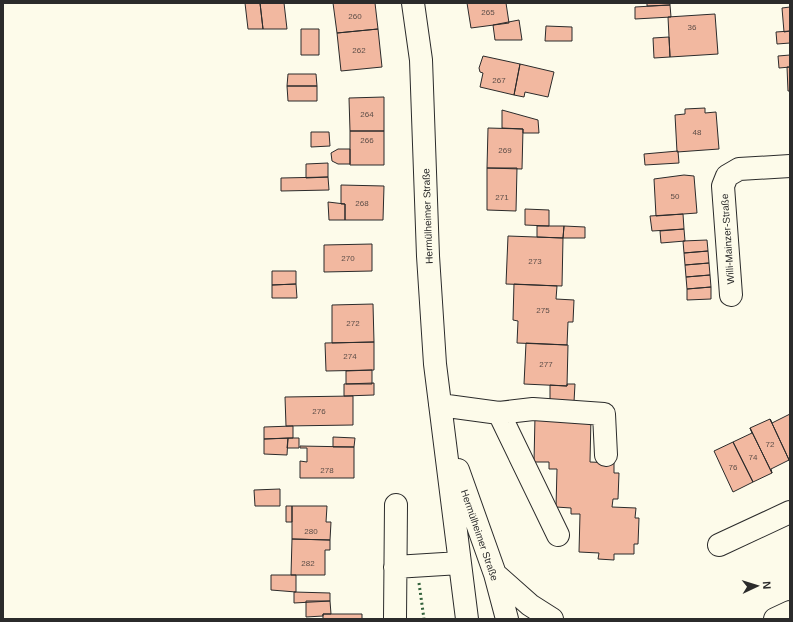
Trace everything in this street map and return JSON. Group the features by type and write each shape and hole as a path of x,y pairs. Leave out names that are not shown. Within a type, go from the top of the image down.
{"street":[{"name":"Hermülheimer Straße","path":"413,3 421,60 428,256 435,364 467,619"},
{"name":"Willi-Mainzer-Straße","path":"731,295 724,186 727,176 739,169 790,166"},
{"path":"440,405 499,413 533,409 604,414 606,455"},
{"path":"499,413 558,535"},
{"name":"Hermülheimer Straße","path":"443,429 495,574 507,619"},
{"path":"395,619 396,505"},
{"path":"719,545 790,512"},
{"path":"395,567 460,563"},
{"path":"495,574 530,605 552,619"},
{"path":"775,619 790,612"}],"building":[{"path":"245,3 260,3 263,29 248,29"},
{"path":"260,3 284,3 287,29 263,29"},
{"path":"333,3 375,3 378,29 337,33"},
{"path":"467,3 506,3 509,23 471,28"},
{"path":"647,3 670,3 670,5 647,6"},
{"path":"670,5 671,17 635,19 635,7"},
{"path":"790,7 790,31 784,32 782,8"},
{"path":"715,14 718,54 670,57 668,17"},
{"path":"519,20 522,40 495,40 493,25"},
{"path":"546,26 572,27 572,41 545,41"},
{"path":"301,29 319,29 319,55 301,55"},
{"path":"378,29 382,67 341,71 337,33"},
{"path":"790,31 790,43 777,44 776,32"},
{"path":"669,37 670,57 654,58 653,38"},
{"path":"790,55 790,67 779,68 778,56"},
{"path":"483,56 520,64 514,95 480,87 483,73 480,72 479,68"},
{"path":"520,64 554,72 548,97 525,92 524,97 514,95"},
{"path":"787,67 790,67 790,91 788,91"},
{"path":"288,74 316,74 317,86 287,86"},
{"path":"287,86 317,86 317,101 288,101"},
{"path":"384,97 384,131 350,131 349,98"},
{"path":"705,108 705,113 716,112 719,149 677,152 675,115 685,114 685,109"},
{"path":"502,110 538,120 539,133 523,133 523,129 502,128"},
{"path":"488,128 523,129 522,169 487,168"},
{"path":"350,131 384,131 384,165 350,165"},
{"path":"311,132 329,132 330,146 311,147"},
{"path":"338,149 350,149 350,164 338,164 332,161 331,153"},
{"path":"678,151 679,163 645,165 644,154"},
{"path":"328,163 328,177 306,178 306,164"},
{"path":"487,168 517,168 516,211 487,210"},
{"path":"684,175 694,176 697,213 656,216 654,179"},
{"path":"328,177 329,190 281,191 281,178"},
{"path":"341,185 384,186 383,220 345,220 345,204 341,204"},
{"path":"328,202 345,204 345,220 329,220"},
{"path":"525,209 549,210 549,226 525,225"},
{"path":"683,214 684,229 652,231 650,216"},
{"path":"537,226 564,226 563,238 537,237"},
{"path":"564,226 585,227 585,238 563,238"},
{"path":"684,229 685,241 661,243 660,231"},
{"path":"508,236 563,238 562,286 506,284"},
{"path":"707,240 708,251 684,253 683,241"},
{"path":"372,244 372,271 324,272 324,245"},
{"path":"708,251 709,263 685,265 684,253"},
{"path":"709,263 710,275 686,277 685,265"},
{"path":"272,271 296,271 296,284 272,285"},
{"path":"710,275 711,287 687,289 686,277"},
{"path":"296,284 297,298 272,298 272,285"},
{"path":"514,284 557,286 556,299 574,300 573,322 568,322 567,345 517,343 518,321 513,320"},
{"path":"711,287 711,299 687,300 687,289"},
{"path":"373,304 374,342 332,343 332,305"},
{"path":"374,342 374,370 326,371 325,343"},
{"path":"526,343 568,345 567,386 524,384"},
{"path":"372,370 372,384 346,384 346,371"},
{"path":"374,383 374,395 344,396 344,384"},
{"path":"567,384 575,384 574,402 550,402 550,385 567,386"},
{"path":"353,396 353,425 286,426 285,397"},
{"path":"790,414 790,462 770,419 772,423"},
{"path":"535,416 591,417 590,462 614,463 614,473 619,473 618,499 613,499 612,507 636,508 635,518 639,518 638,544 634,544 634,554 614,554 614,560 598,559 599,553 579,552 580,514 571,514 571,508 556,507 557,469 549,469 549,462 534,462"},
{"path":"770,419 790,462 789,460 771,469 772,473 750,428"},
{"path":"293,426 293,438 264,439 264,427"},
{"path":"750,428 772,473 753,482 733,442 752,433"},
{"path":"333,437 355,438 354,447 333,447"},
{"path":"288,438 299,438 299,448 287,448"},
{"path":"288,438 287,455 264,454 264,439"},
{"path":"733,442 753,482 733,492 714,451"},
{"path":"300,446 354,447 354,478 300,478 300,461 307,462 307,448 300,448"},
{"path":"280,489 280,506 255,506 254,490"},
{"path":"286,506 292,506 292,522 286,522"},
{"path":"292,506 327,506 326,522 331,522 330,540 292,539"},
{"path":"292,539 330,540 330,550 325,550 325,575 291,575"},
{"path":"271,575 296,575 296,592 271,590"},
{"path":"294,592 330,593 330,601 294,603"},
{"path":"306,601 330,601 331,614 306,617"},
{"path":"323,614 362,614 362,619 323,619"}],"hedge":[{"path":"419,583 424,619"}]}
